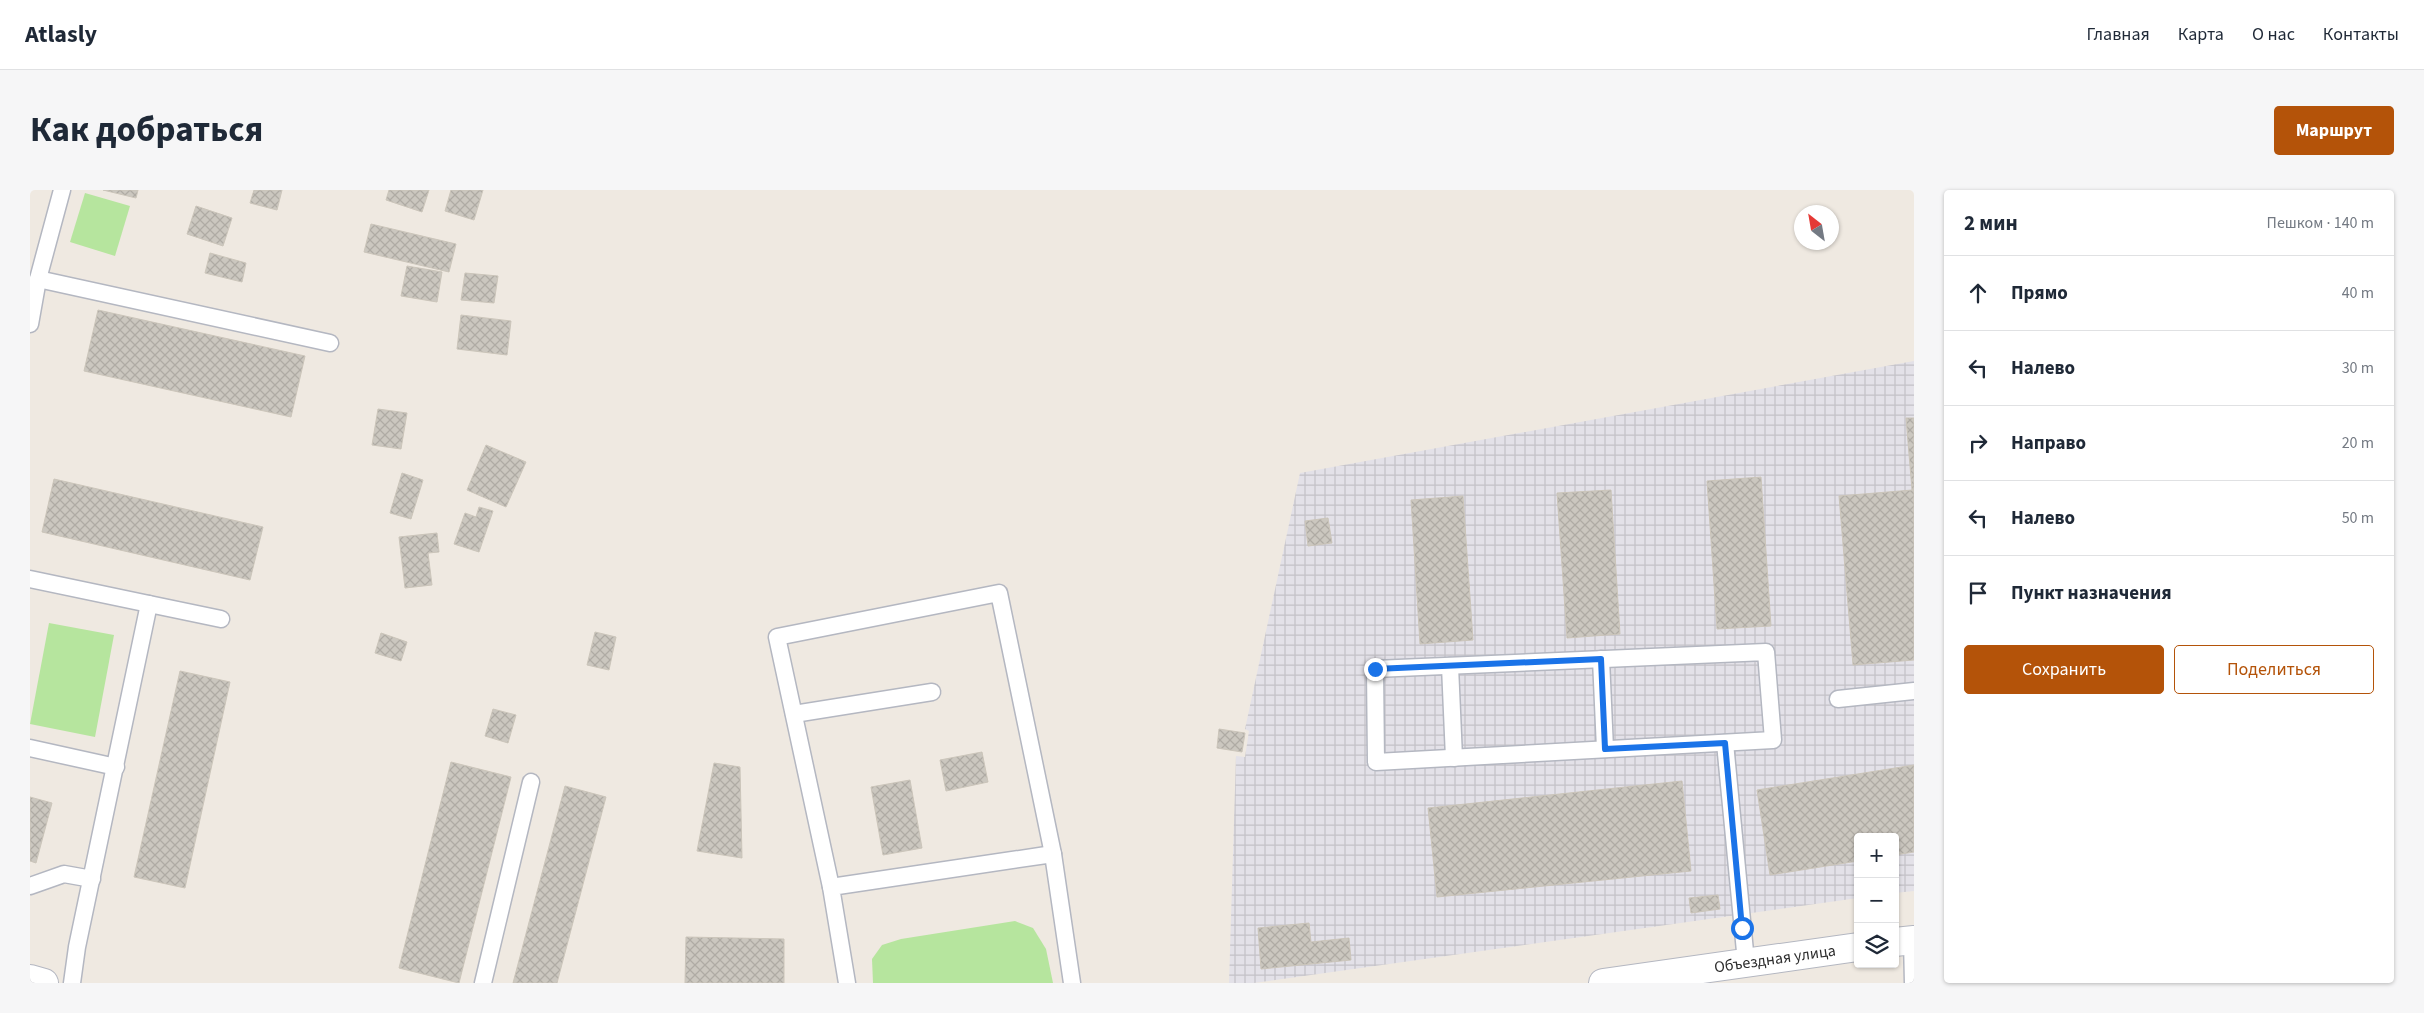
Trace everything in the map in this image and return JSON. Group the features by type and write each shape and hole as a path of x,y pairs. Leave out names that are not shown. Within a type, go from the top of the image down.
{"main road":[{"name":"Объездная улица","path":"1603,983 1854,948"},
{"path":"30,980 44,983"}],"lane":[{"path":"30,324 38,278 62,190"},
{"path":"38,278 330,343"},
{"path":"30,579 221,619"},
{"path":"847,983 831,887 778,637 999,593 1053,854 1072,983"},
{"path":"72,983 77,947 149,604"},
{"path":"1766,652 1773,740 1376,762 1375,669 1450,666 1766,652"},
{"path":"1601,659 1605,749"},
{"path":"1450,666 1454,758"},
{"path":"1838,699 1914,691"},
{"path":"794,714 932,692"},
{"path":"1725,743 1746,962"},
{"path":"30,748 116,767"},
{"path":"482,983 530,782"},
{"path":"831,887 1053,854"},
{"path":"30,886 64,874 92,879"},
{"path":"1907,941 1913,983"}],"shaded area":[{"path":"1914,361 1914,891 1899,893 1899,833 1854,833 1854,899 1254,983 1229,983 1236,756 1245,757 1249,731 1245,729 1300,473"}],"green space":[{"path":"85,193 130,206 115,256 70,242"},
{"path":"49,623 114,635 95,737 30,724"},
{"path":"1015,921 1033,928 1046,949 1053,983 873,983 872,959 882,945 901,939"}],"building":[{"path":"103,190 138,190 136,198"},
{"path":"254,190 282,190 277,210 250,203"},
{"path":"389,190 429,190 422,212 386,200"},
{"path":"451,190 483,190 474,220 445,211"},
{"path":"196,206 232,218 223,246 187,234"},
{"path":"371,224 456,244 449,272 364,252"},
{"path":"210,253 246,263 242,282 205,273"},
{"path":"407,266 442,272 437,302 401,296"},
{"path":"465,273 498,276 494,303 461,300"},
{"path":"98,310 305,356 291,417 84,371"},
{"path":"461,315 511,321 507,355 457,349"},
{"path":"378,409 407,413 401,449 372,445"},
{"path":"1906,418 1914,418 1914,660 1853,665 1839,496 1912,490"},
{"path":"486,445 526,462 506,507 467,490"},
{"path":"402,473 423,480 411,519 390,513"},
{"path":"1761,477 1771,626 1717,629 1707,481"},
{"path":"54,479 263,527 250,580 42,532"},
{"path":"1611,490 1620,634 1567,638 1557,493"},
{"path":"1463,496 1473,640 1420,644 1411,500"},
{"path":"479,507 493,511 479,552 454,544 465,513 476,517"},
{"path":"1328,518 1332,543 1308,546 1305,521"},
{"path":"437,533 439,552 428,553 432,585 405,588 399,537"},
{"path":"595,632 616,637 609,670 587,665"},
{"path":"381,633 407,642 401,661 375,653"},
{"path":"180,671 230,682 185,888 134,877"},
{"path":"493,709 516,715 508,743 485,736"},
{"path":"1219,729 1245,733 1242,752 1217,748"},
{"path":"982,752 988,782 946,791 940,760"},
{"path":"451,762 511,777 459,983 399,968"},
{"path":"714,763 740,767 742,858 697,851"},
{"path":"1914,765 1914,852 1899,854 1899,833 1854,833 1854,862 1770,875 1757,790"},
{"path":"910,780 922,848 883,855 871,787"},
{"path":"1682,781 1691,871 1437,897 1428,808"},
{"path":"565,786 606,797 557,983 513,983"},
{"path":"30,797 52,803 36,863 30,861"},
{"path":"1718,895 1720,909 1691,913 1689,898"},
{"path":"1309,923 1311,942 1349,938 1351,960 1261,969 1258,928"},
{"path":"686,937 784,939 784,983 685,983"}],"route":[{"path":"1375,669 1601,659 1605,749 1725,743 1742,928"}]}
